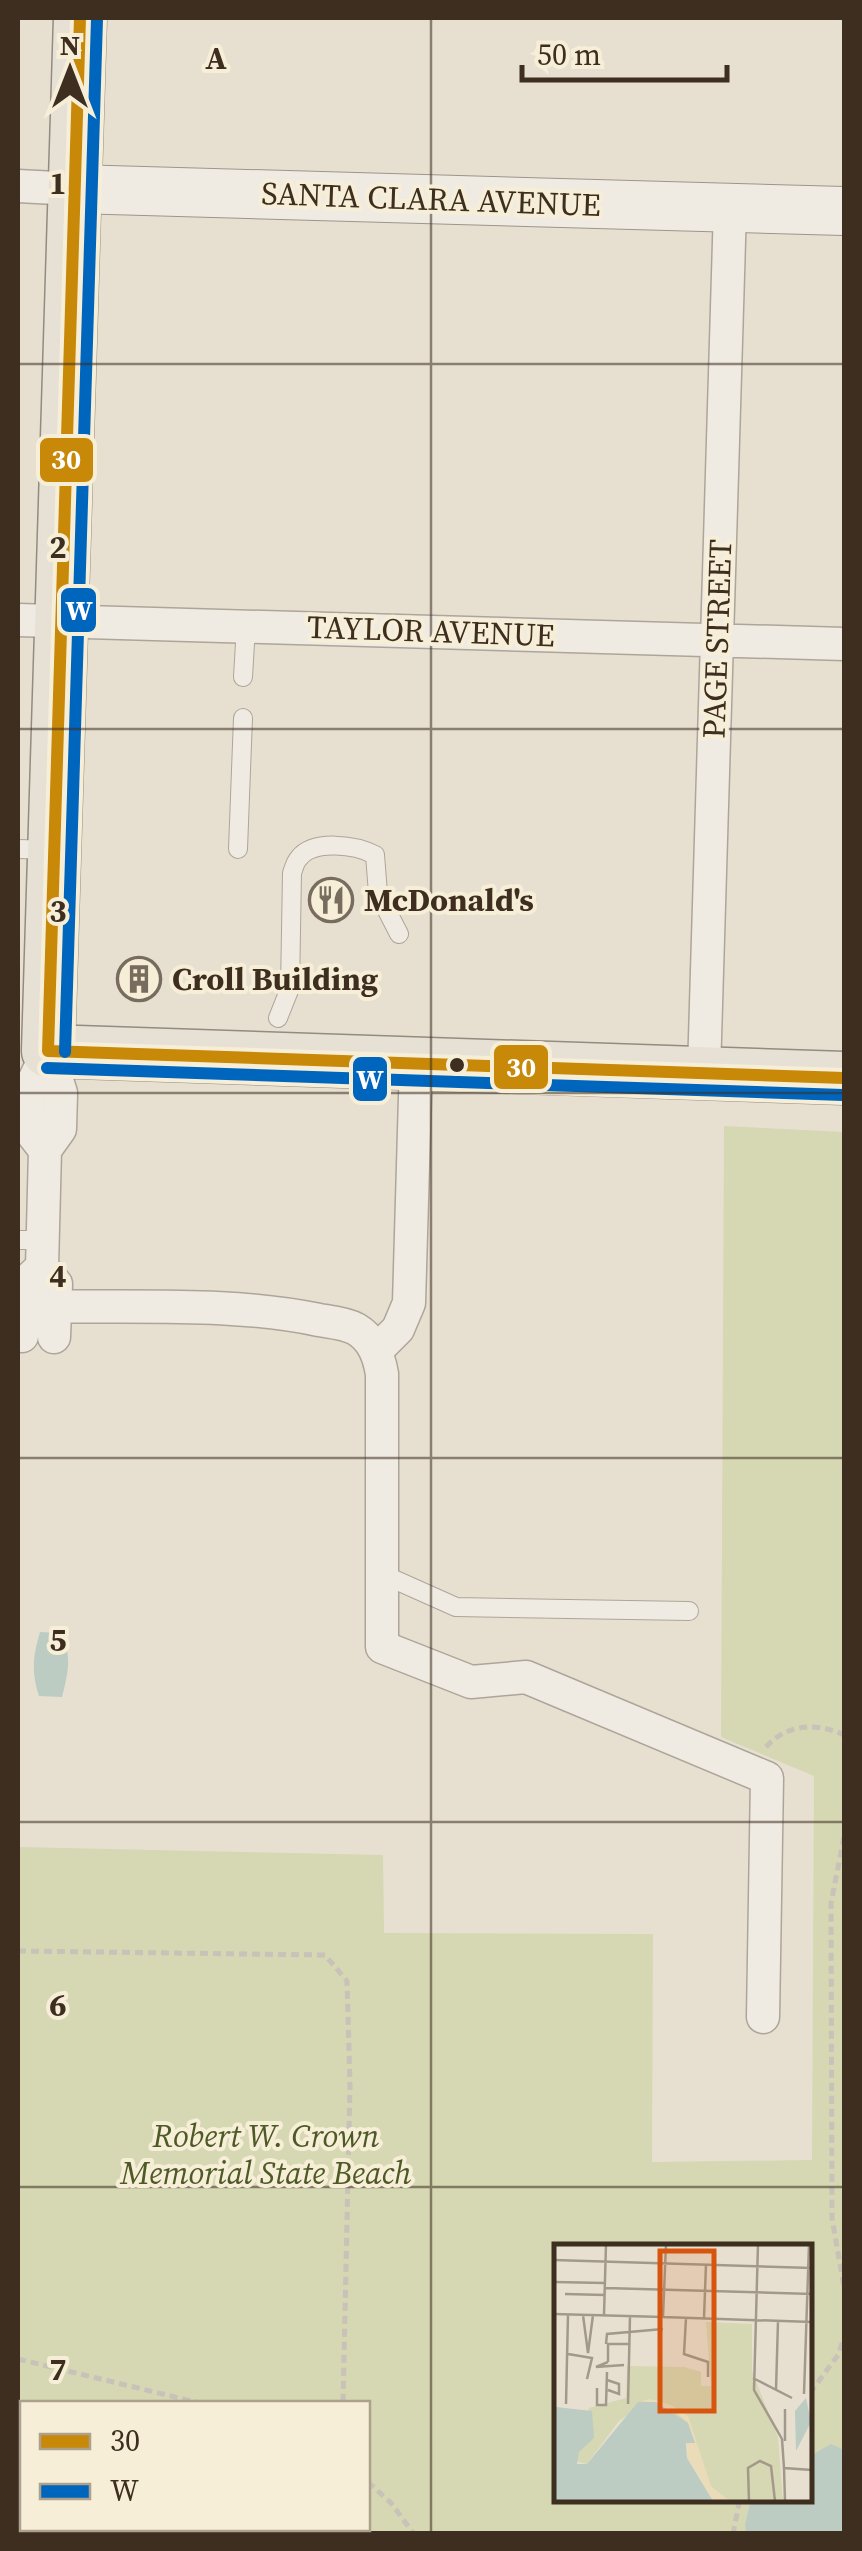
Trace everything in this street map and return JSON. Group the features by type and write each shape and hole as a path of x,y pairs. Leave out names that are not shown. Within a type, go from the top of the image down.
{"main road":[{"path":"80,18 75,189 40,619 33,1050 844,1078"}],"street":[{"name":"SANTA CLARA AVENUE","path":"18,186 844,211"},
{"name":"PAGE STREET","path":"704,1072 730,208"},
{"name":"TAYLOR AVENUE","path":"40,619 844,644"},
{"path":"33,1050 61,1093 60,1129 46,1150 26,1283 44,1326"},
{"path":"376,1351 398,1329 409,1302 416,1062"},
{"path":"34,1249 56,1284 44,1326"},
{"path":"44,1326 255,1310 292,1314 357,1330 376,1351 382,1374 382,1647 471,1682 526,1676 767,1778 763,2017"}],"lane":[{"path":"244,677 246,626"},
{"path":"238,849 243,718"},
{"path":"278,1018 290,988 292,873 300,857 315,846 363,848 374,855 378,893 399,934"},
{"path":"382,1574 456,1607 688,1611"}],"path":[{"path":"753,1772 776,1736 796,1727 844,1735"},
{"path":"844,1836 832,1903 832,2218 844,2287"},
{"path":"18,1951 325,1955 347,1980 350,2086 344,2401"},
{"path":"812,2390 838,2355 844,2338"},
{"path":"18,2359 192,2401"},
{"path":"370,2484 391,2503 414,2534"},
{"path":"733,2534 739,2501"}],"green space":[{"name":"Robert W. Crown Memorial State Beach","path":"724,1126 844,1132 844,2533 199,2531 370,2531 370,2401 20,2401 18,2449 18,1847 383,1855 384,1933 653,1934 652,2162 812,2160 814,1776 721,1737"}],"shaded area":[{"path":"40,1632 62,1633 68,1665 62,1697 39,1696 34,1664"},
{"path":"831,2444 844,2450 844,2533 746,2533 751,2501 812,2501 812,2455"},
{"path":"18,2449 20,2531 204,2533 18,2533"}],"transit line":[{"name":"30","path":"48,1051 80,18"},
{"name":"W","path":"65,1052 97,19"},
{"name":"30","path":"48,1051 844,1078"},
{"name":"W","path":"47,1068 843,1095"}],"place":[{"name":"McDonald's","path":"331,900"},
{"name":"Croll Building","path":"139,979"}]}
